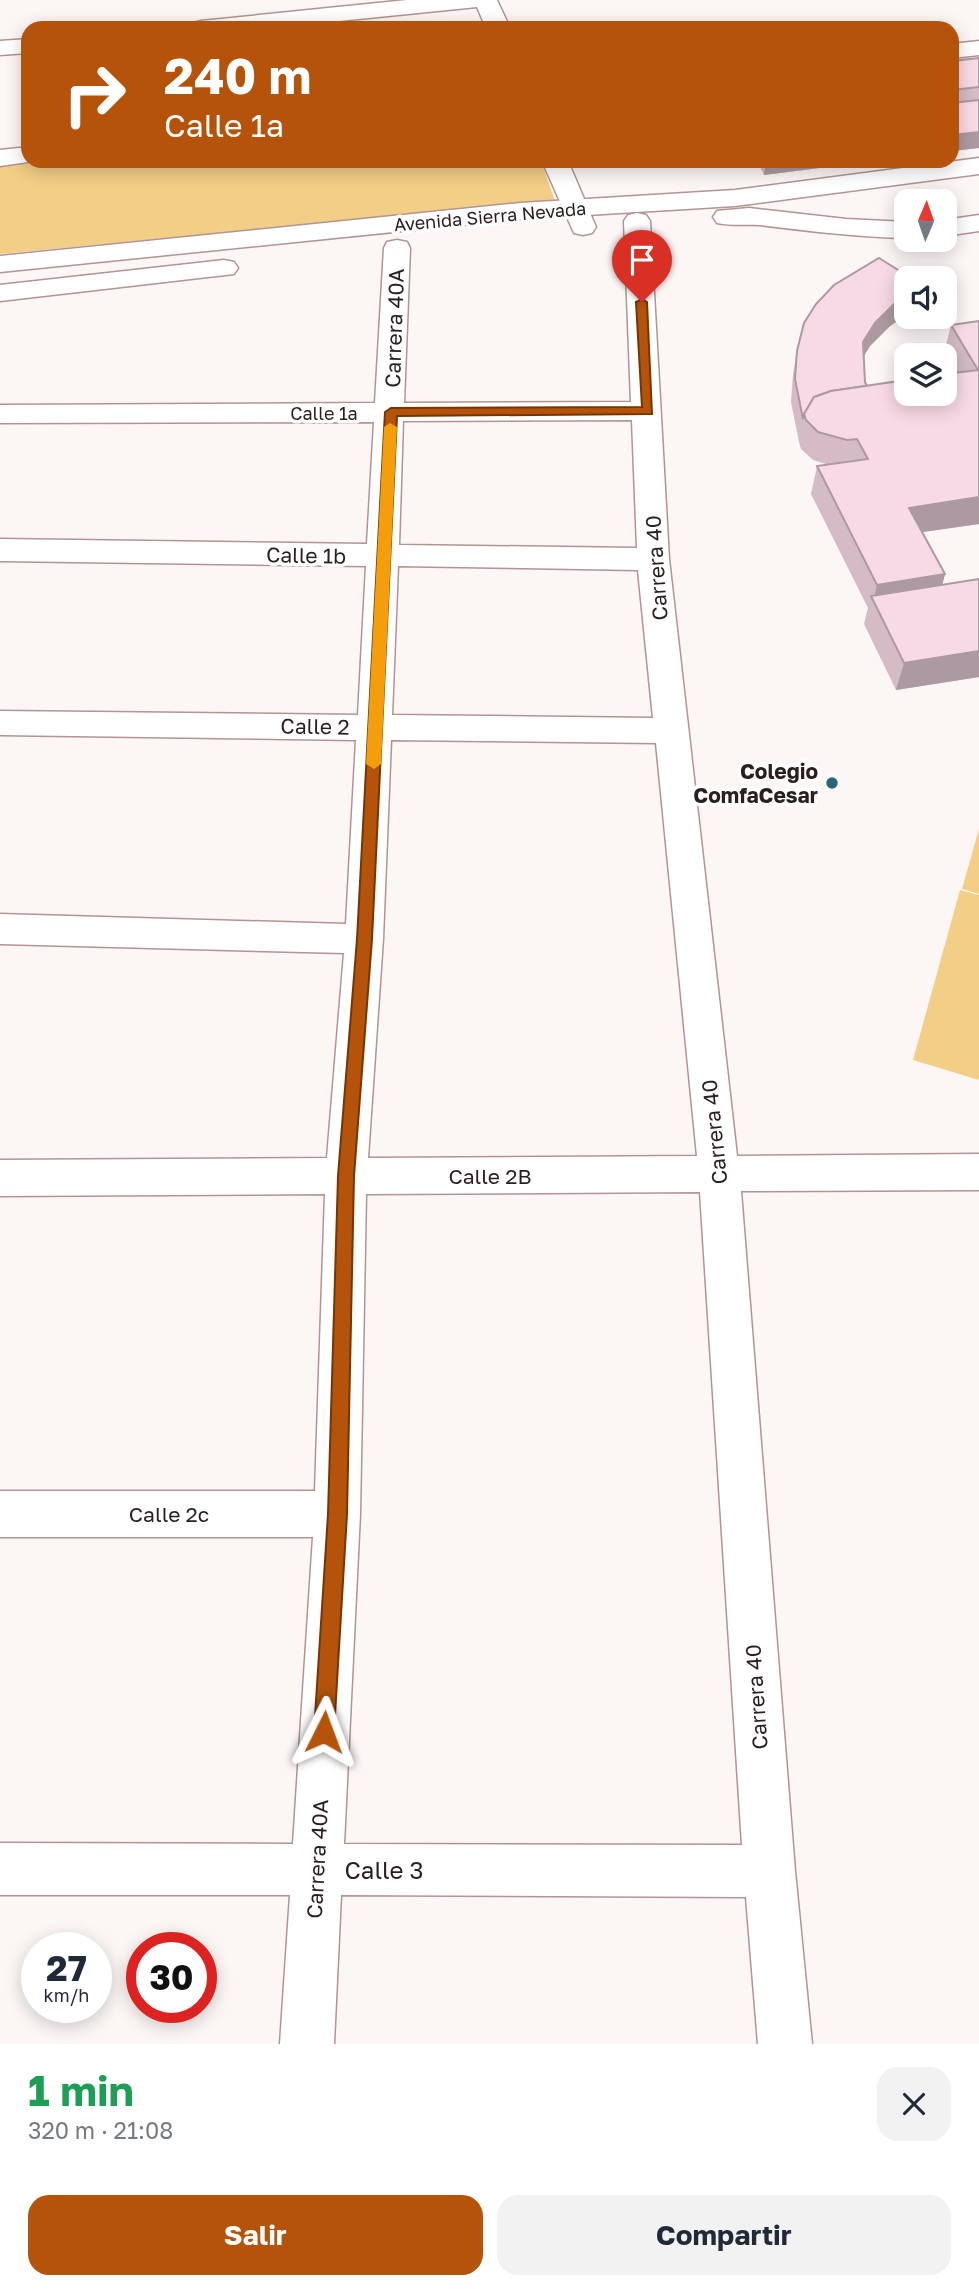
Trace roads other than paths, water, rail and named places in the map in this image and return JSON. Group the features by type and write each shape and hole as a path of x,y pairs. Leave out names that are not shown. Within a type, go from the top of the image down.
{"street":[{"path":"270,21 476,0"},
{"path":"485,0 495,21"},
{"path":"0,48 21,46"},
{"path":"959,50 979,48"},
{"path":"0,158 21,156"},
{"name":"Avenida Sierra Nevada","path":"0,264 579,217 979,166"},
{"path":"558,168 579,217"},
{"name":"Avenida Sierra Nevada","path":"328,256 397,248 579,217 637,221 749,216 894,229"},
{"name":"Carrera 40","path":"637,221 653,559 719,1174 769,1871 785,2044"},
{"path":"957,226 979,223"},
{"name":"Carrera 40A","path":"307,2044 337,1514 346,1176 364,939 376,727 397,248"},
{"path":"0,293 246,265"},
{"name":"Calle 1a","path":"0,414 648,411"},
{"name":"Calle 1b","path":"0,550 653,559"},
{"name":"Calle 2","path":"0,723 672,730"},
{"path":"0,929 364,939"},
{"name":"Calle 2B","path":"0,1178 979,1172"},
{"name":"Calle 2c","path":"0,1514 337,1514"},
{"name":"Calle 3","path":"0,1868 769,1871"}],"place":[{"name":"Colegio ComfaCesar","path":"832,783"}]}
